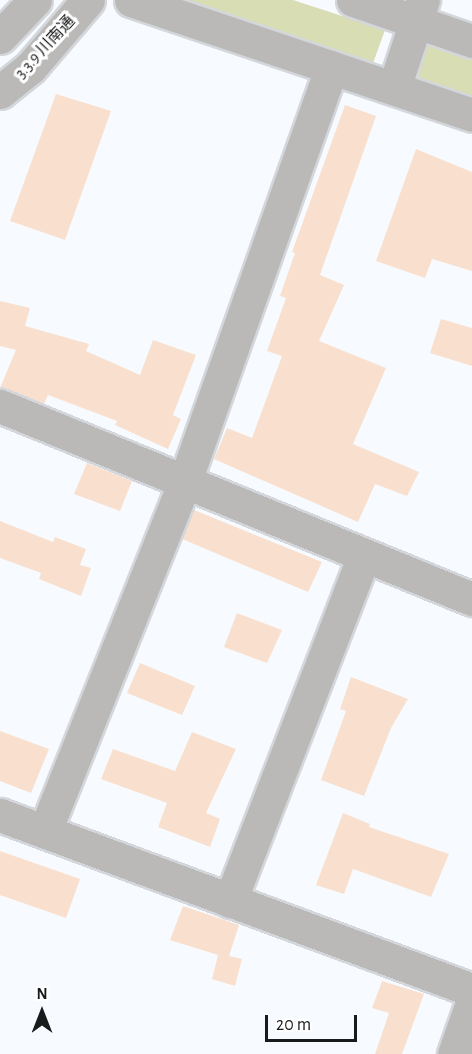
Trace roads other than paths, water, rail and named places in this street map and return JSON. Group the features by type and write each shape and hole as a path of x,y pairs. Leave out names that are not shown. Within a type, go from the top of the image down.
{"street":[{"path":"0,38 35,0"},
{"name":"3.3.9 川南通","path":"0,92 30,68 88,0"},
{"path":"131,0 472,115"},
{"path":"352,0 419,11 472,41"},
{"path":"394,88 419,11"},
{"path":"45,831 184,484 332,67"},
{"path":"0,406 184,484 472,599"},
{"path":"230,901 364,556"},
{"path":"0,815 472,990"},
{"path":"454,1054 472,1003"}]}
